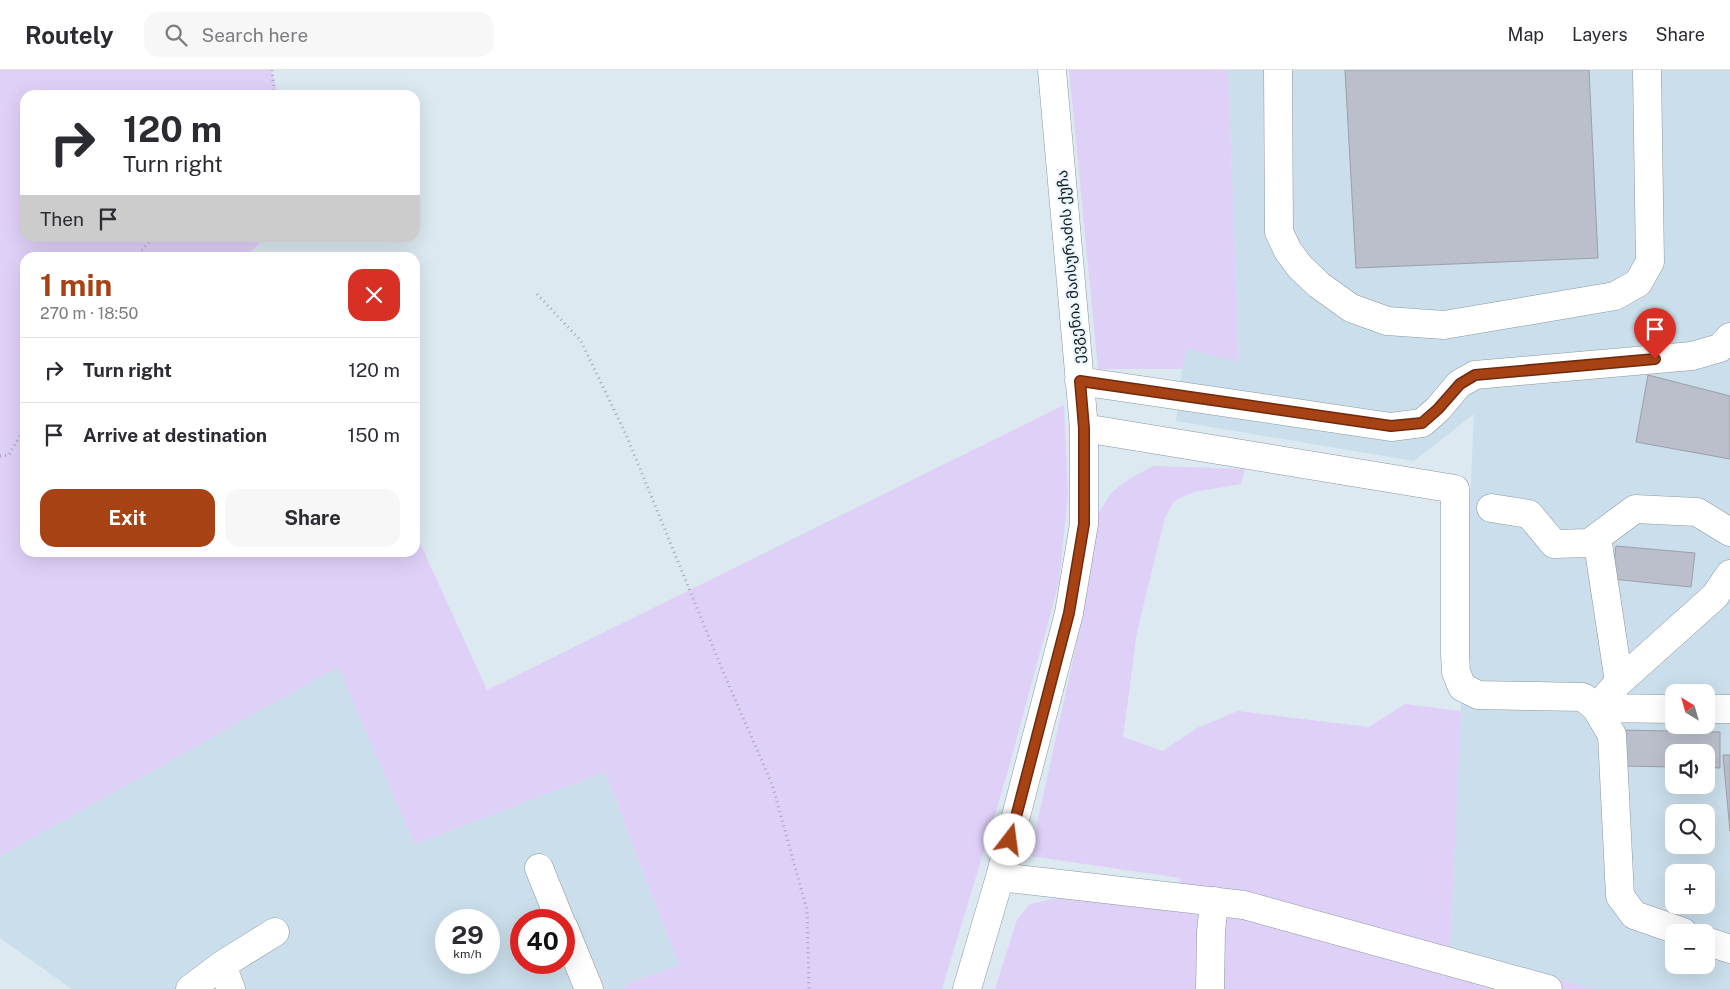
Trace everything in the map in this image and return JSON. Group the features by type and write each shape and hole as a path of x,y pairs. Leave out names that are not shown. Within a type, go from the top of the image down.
{"street":[{"name":"ევგენია მაისურაძის ქუჩა","path":"967,989 1000,877 1069,613 1084,524 1084,428 1052,70"},
{"path":"1278,70 1279,232 1288,251 1300,267 1319,285 1351,308 1387,322 1444,325 1615,296 1638,283 1650,262 1648,70"},
{"path":"1080,381 1391,426 1422,423 1438,409 1460,384 1475,375 1692,356 1720,348 1730,337"},
{"path":"1084,428 1455,489 1455,654 1456,672 1462,687 1478,695 1583,697 1596,708 1612,735 1620,896 1634,915 1665,926"},
{"path":"1491,508 1529,514 1554,544 1589,543 1635,509 1697,512 1730,532"},
{"path":"1597,537 1620,682"},
{"path":"1596,708 1620,682 1715,596 1730,574"},
{"path":"1596,708 1665,709"},
{"path":"1715,709 1730,710"},
{"path":"539,868 556,909"},
{"path":"1000,877 1244,905 1548,989"},
{"path":"1210,989 1211,932 1214,901"},
{"path":"190,989 227,977 275,932"},
{"path":"1715,944 1730,950"},
{"path":"575,954 590,989"}],"path":[{"path":"272,70 274,90"},
{"path":"139,252 148,242"},
{"path":"536,294 581,341 627,437 724,674 772,784 807,910 809,989"},
{"path":"0,456 10,455 20,436"}],"shaded area":[{"path":"0,70 272,70 277,90 20,90 20,242 261,242 250,252 20,252 20,557 420,557 420,543 487,690 1064,405 1068,495 1059,582 1008,771 942,989 625,989 624,985 679,965 605,772 415,844 338,667 0,856"},
{"path":"1069,70 1228,70 1239,362 1187,349 1182,369 1098,369"},
{"path":"1228,70 1730,70 1730,989 1594,989 1450,949 1474,414 1414,461 1176,421 1182,369 1187,349 1239,361"},
{"path":"1153,466 1245,469 1241,484 1194,492 1174,501 1165,518 1137,632 1123,737 1163,751 1197,728 1238,711 1369,727 1405,704 1461,711 1450,949 1594,989 995,989 1017,920 1030,904 1057,898 1175,909 1180,878 1030,856 1081,623 1098,514 1111,493 1129,479"},
{"path":"338,666 415,844 605,772 679,965 624,985 625,989 72,989 0,938 0,856"}],"building":[{"path":"1345,70 1589,70 1598,258 1356,268"},
{"path":"1648,375 1730,396 1730,459 1636,442"},
{"path":"1616,546 1695,553 1691,587 1612,579"},
{"path":"1619,730 1665,731 1665,734 1715,734 1715,732 1720,732 1720,768 1715,768 1715,744 1665,744 1665,767 1619,766"},
{"path":"1723,755 1730,755 1730,831"}],"route":[{"path":"1010,840 1069,613 1084,524 1084,428 1080,381 1391,426 1422,423 1438,409 1460,384 1475,375 1655,359"}]}
